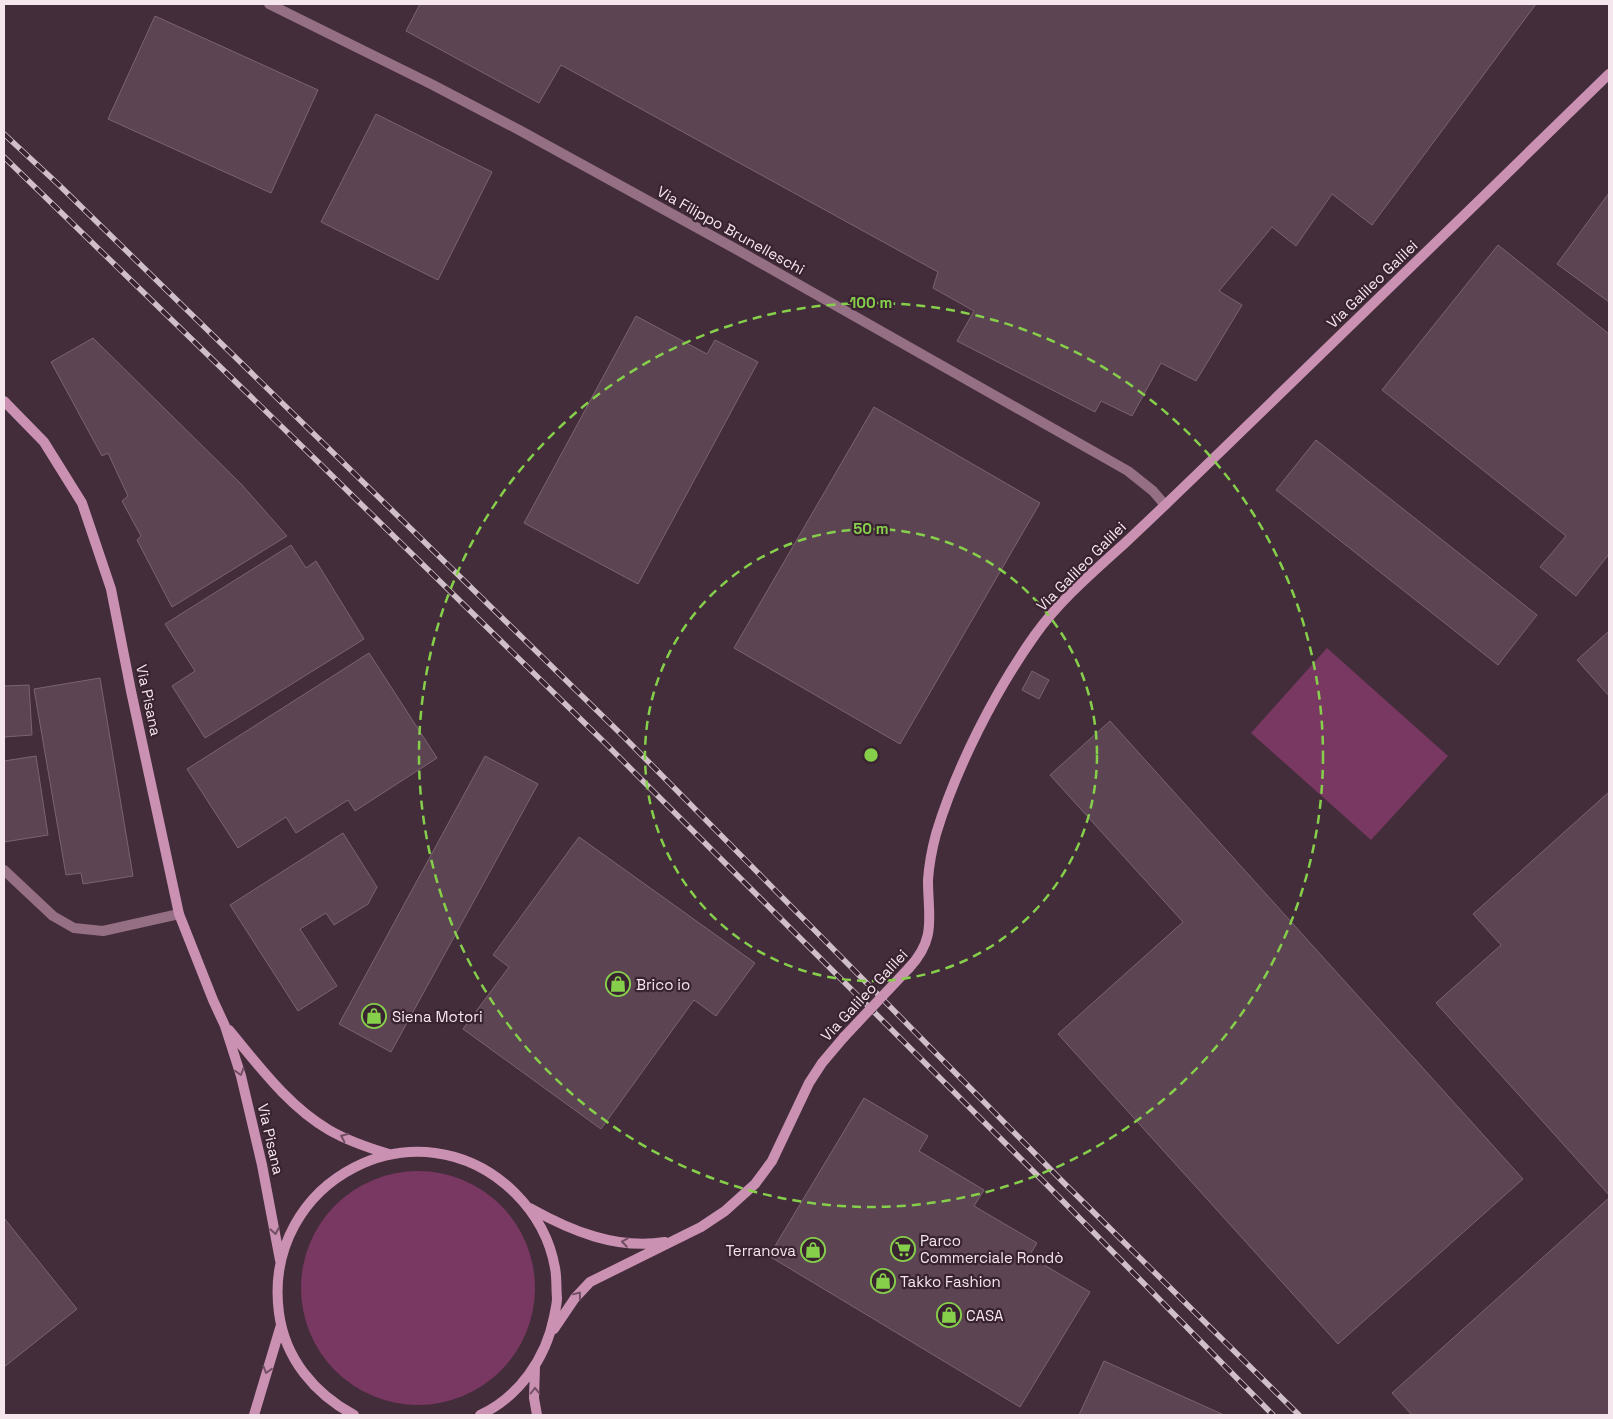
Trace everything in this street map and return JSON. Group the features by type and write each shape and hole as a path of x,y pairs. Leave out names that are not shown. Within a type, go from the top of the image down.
{"street":[{"name":"Via Filippo Brunelleschi","path":"268,4 472,105 734,248 1128,471 1153,490 1165,505"},
{"name":"Via Galileo Galilei","path":"550,1335 585,1285 713,1220 756,1184 772,1160 809,1083 822,1063 924,949 929,933 929,870 937,832 963,766 998,694 1023,653 1056,609 1609,74"},
{"name":"Via Pisana","path":"4,401 44,442 82,503 111,588 179,914 225,1026 254,1126 280,1260"},
{"path":"4,870 53,916 74,928 102,931 179,914"},
{"name":"Via Pisana","path":"225,1026 279,1090 311,1118 329,1130 348,1139 390,1154"},
{"name":"Via Pisana","path":"354,1415 335,1405 311,1383 292,1356 281,1325 276,1293 280,1260 295,1223 319,1191 352,1168 390,1154 429,1152 467,1160 501,1180 529,1207 546,1236 555,1268 557,1302 550,1335 535,1366 515,1391 489,1411 480,1415"},
{"name":"Via Galileo Galilei","path":"529,1207 558,1223 596,1237 640,1244 674,1241"},
{"path":"254,1415 281,1325"},
{"name":"Via Pisana","path":"535,1366 534,1398 537,1415"}],"shaded area":[{"path":"1327,648 1448,756 1371,840 1251,733"},
{"path":"418,1171 441,1173 463,1180 483,1191 501,1205 515,1223 526,1243 533,1265 535,1288 533,1311 526,1333 515,1353 501,1371 483,1385 463,1396 441,1403 418,1405 395,1403 373,1396 353,1385 335,1371 321,1353 310,1333 303,1311 301,1288 303,1265 310,1243 321,1223 335,1205 353,1191 373,1180 395,1173"}],"building":[{"path":"420,4 1536,4 1372,225 1332,194 1296,246 1272,227 1219,291 1242,305 1196,381 1161,363 1132,416 1101,401 1095,412 957,341 974,311 933,288 938,272 561,65 539,103 406,31"},
{"path":"155,16 318,90 271,193 108,119"},
{"path":"376,114 492,172 438,280 321,222"},
{"path":"1609,193 1609,302 1557,264"},
{"path":"1498,245 1609,334 1609,554 1576,596 1540,567 1566,536 1382,390"},
{"path":"636,316 707,354 715,340 758,362 638,584 524,523"},
{"path":"93,338 242,485 287,536 172,607 137,540 141,536 122,501 128,496 108,453 102,456 51,362"},
{"path":"874,407 1040,503 900,744 734,648"},
{"path":"1316,440 1537,615 1498,665 1276,490"},
{"path":"291,545 306,568 316,561 364,639 205,738 172,686 195,671 165,624"},
{"path":"1609,631 1609,696 1577,660"},
{"path":"369,653 437,758 355,811 348,800 296,833 286,817 238,848 187,769"},
{"path":"1032,671 1049,680 1039,699 1022,690"},
{"path":"100,678 133,876 83,884 81,873 66,875 34,689"},
{"path":"29,685 32,735 4,737 4,686"},
{"path":"1110,721 1523,1179 1338,1344 1058,1034 1183,922 1050,775"},
{"path":"36,756 48,835 4,842 4,761"},
{"path":"485,756 538,784 391,1052 339,1024"},
{"path":"1609,792 1609,1195 1436,1003 1501,945 1473,914"},
{"path":"343,833 377,887 368,904 334,925 326,913 300,929 337,986 298,1011 230,905"},
{"name":"Brico io","path":"579,837 755,963 716,1016 694,1000 601,1129 463,1029 509,967 493,955"},
{"name":"Parco Commerciale Rondò","path":"864,1098 928,1136 919,1151 984,1190 974,1206 1037,1243 1029,1256 1090,1292 1020,1407 769,1256"},
{"path":"1609,1198 1609,1415 1412,1415 1392,1393"},
{"path":"4,1218 77,1309 4,1367"},
{"path":"1104,1361 1224,1415 1079,1415"}],"railway":[{"path":"4,134 59,185 622,735 1063,1182 1299,1415"},
{"path":"4,157 604,742 1049,1187 1273,1415"}],"place":[{"name":"Brico io","path":"618,984"},
{"name":"Siena Motori","path":"374,1016"},
{"name":"Parco Commerciale Rondò","path":"903,1249"},
{"name":"Terranova","path":"813,1250"},
{"name":"Takko Fashion","path":"883,1281"},
{"name":"CASA","path":"949,1315"}]}
